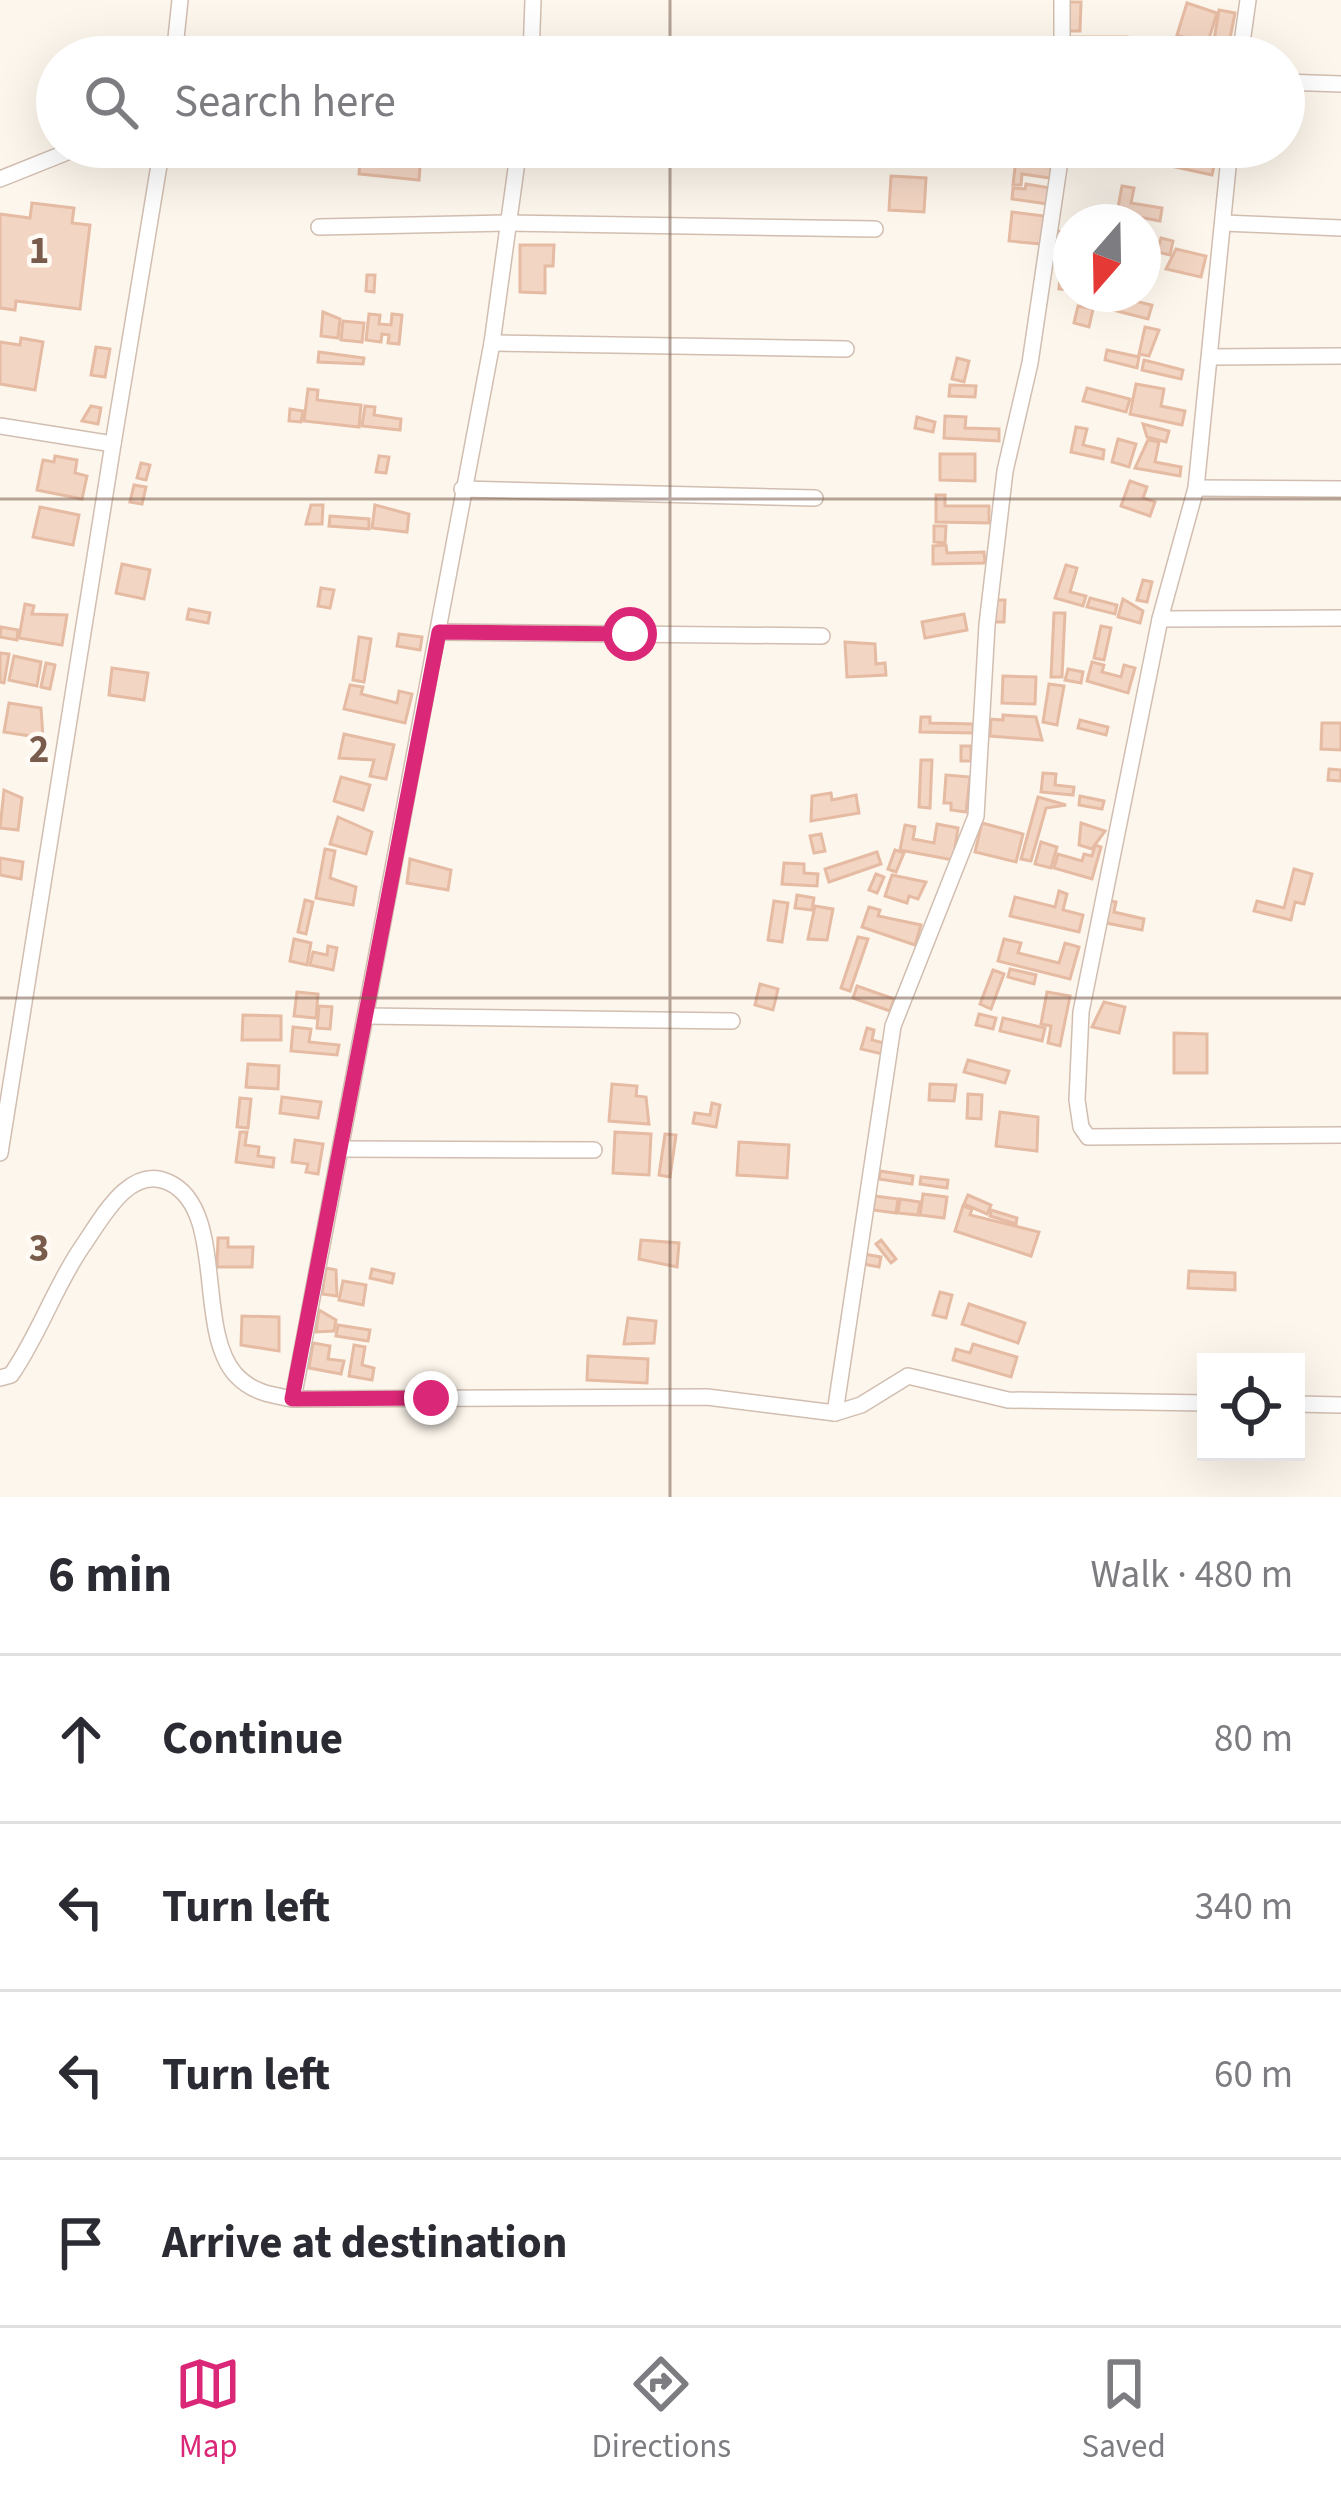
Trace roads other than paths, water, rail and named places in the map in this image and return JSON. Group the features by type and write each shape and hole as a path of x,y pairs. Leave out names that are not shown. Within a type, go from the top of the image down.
{"street":[{"path":"176,36 180,0"},
{"path":"532,36 533,0"},
{"path":"1062,0 1062,36"},
{"path":"1243,36 1248,0"},
{"path":"1305,83 1341,84"},
{"path":"0,178 36,164"},
{"path":"0,1153 159,168"},
{"path":"292,1399 492,343 515,168"},
{"path":"835,1413 893,1026 976,816 987,625 1005,471 1030,364 1059,168"},
{"path":"1228,168 1196,488 1160,619 1081,1012 1081,1127 1088,1136 1341,1135"},
{"path":"320,226 506,223 875,229"},
{"path":"1222,223 1341,228"},
{"path":"492,343 847,350"},
{"path":"1210,357 1341,356"},
{"path":"0,426 113,444"},
{"path":"1196,488 1341,489"},
{"path":"462,489 815,498"},
{"path":"1160,619 1341,618"},
{"path":"439,632 821,636"},
{"path":"366,1016 731,1021"},
{"path":"340,1149 594,1150"},
{"path":"0,1378 11,1375 24,1357 76,1256 108,1209 134,1181 158,1177 182,1188 196,1210 220,1348 235,1374 260,1393 292,1399 707,1396 835,1413 861,1405 908,1376 1008,1400 1197,1403"},
{"path":"1305,1404 1341,1405"}]}
